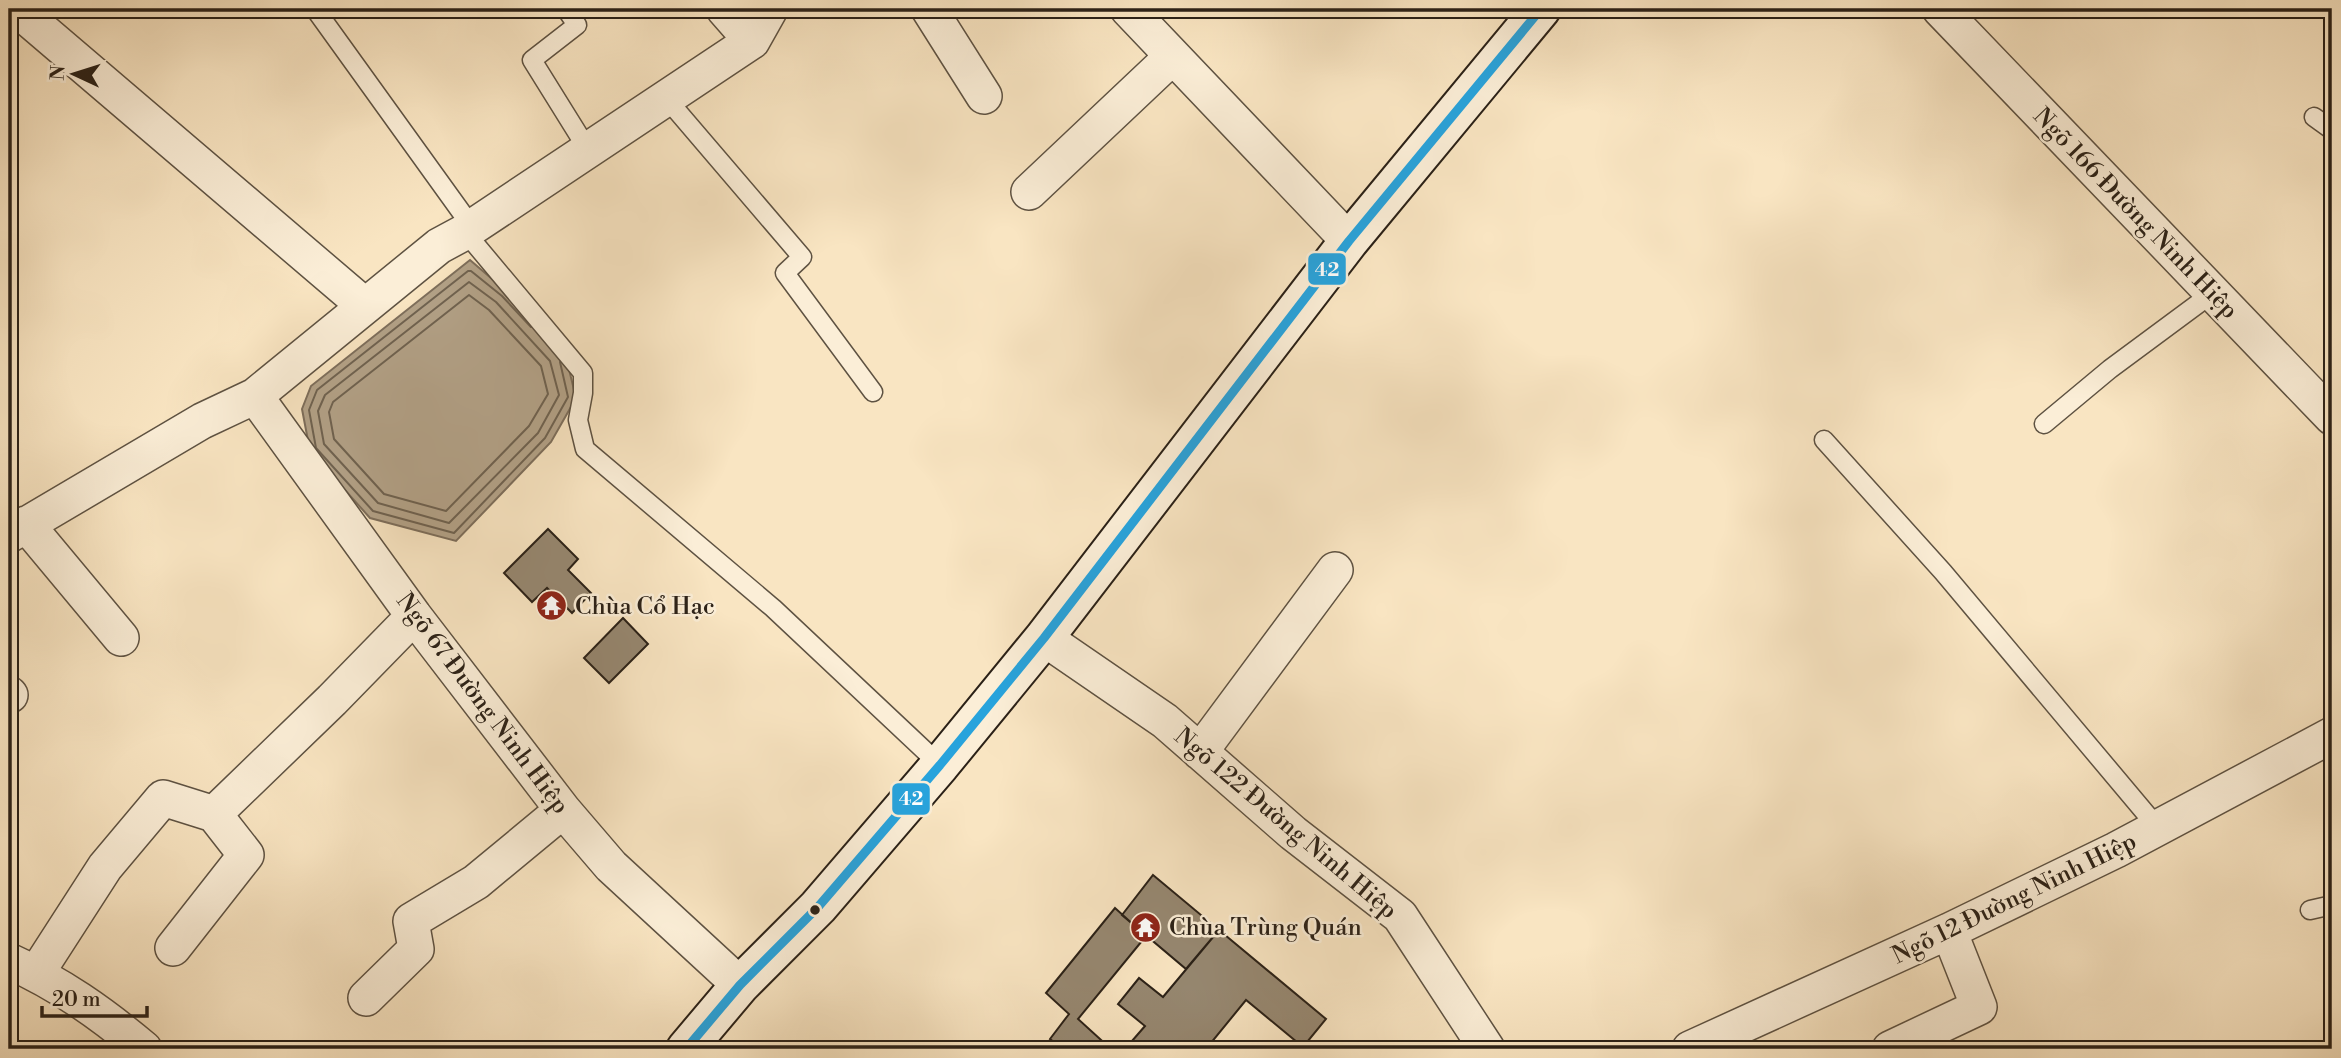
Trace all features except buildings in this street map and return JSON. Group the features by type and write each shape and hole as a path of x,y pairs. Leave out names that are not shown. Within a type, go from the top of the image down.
{"main road":[{"path":"686,1049 740,985 818,907 940,765 1044,638 1349,242 1541,9"}],"street":[{"path":"17,9 365,306"},
{"path":"724,9 752,41"},
{"path":"121,638 17,529 202,421 255,396 439,246 469,230 752,41 770,9"},
{"path":"929,9 984,96"},
{"path":"1128,9 1349,242"},
{"name":"Ngõ 166 Đường Ninh Hiệp","path":"1940,9 2332,417"},
{"path":"1029,192 1172,57"},
{"name":"Ngõ 67 Đường Ninh Hiệp","path":"255,396 414,616 563,810 611,866 740,985"},
{"path":"1200,751 1335,570"},
{"path":"214,814 414,616"},
{"name":"Ngõ 122 Đường Ninh Hiệp","path":"1044,638 1165,721 1293,833 1400,916 1486,1049"},
{"name":"Ngõ 12 Đường Ninh Hiệp","path":"1690,1049 1949,931 2158,828 2332,735"},
{"path":"144,1049 104,1015 22,968 163,798 214,814 246,855 173,948"},
{"path":"366,998 416,949 411,921 476,882 563,810"},
{"path":"1890,1049 1979,1007 1949,931"}],"lane":[{"path":"315,9 469,230 583,373 583,393 578,420 585,449 773,608 940,765"},
{"path":"566,9 577,25 532,60 588,150"},
{"path":"666,98 802,257 785,272 873,392"},
{"path":"2314,117 2332,130"},
{"path":"2044,424 2110,369 2214,292"},
{"path":"1825,440 1943,572 2158,828"},
{"path":"2310,911 2332,905"}],"water":[{"path":"470,260 506,291 565,353 576,398 551,442 456,541 370,518 310,451 302,409 311,386"}],"transit line":[{"name":"42","path":"686,1049 740,985 818,907 940,765 1044,638 1349,241 1541,9"}],"place":[{"name":"Chùa Cổ Hạc","path":"552,606"},
{"name":"Chùa Trùng Quán","path":"1146,927"}]}
